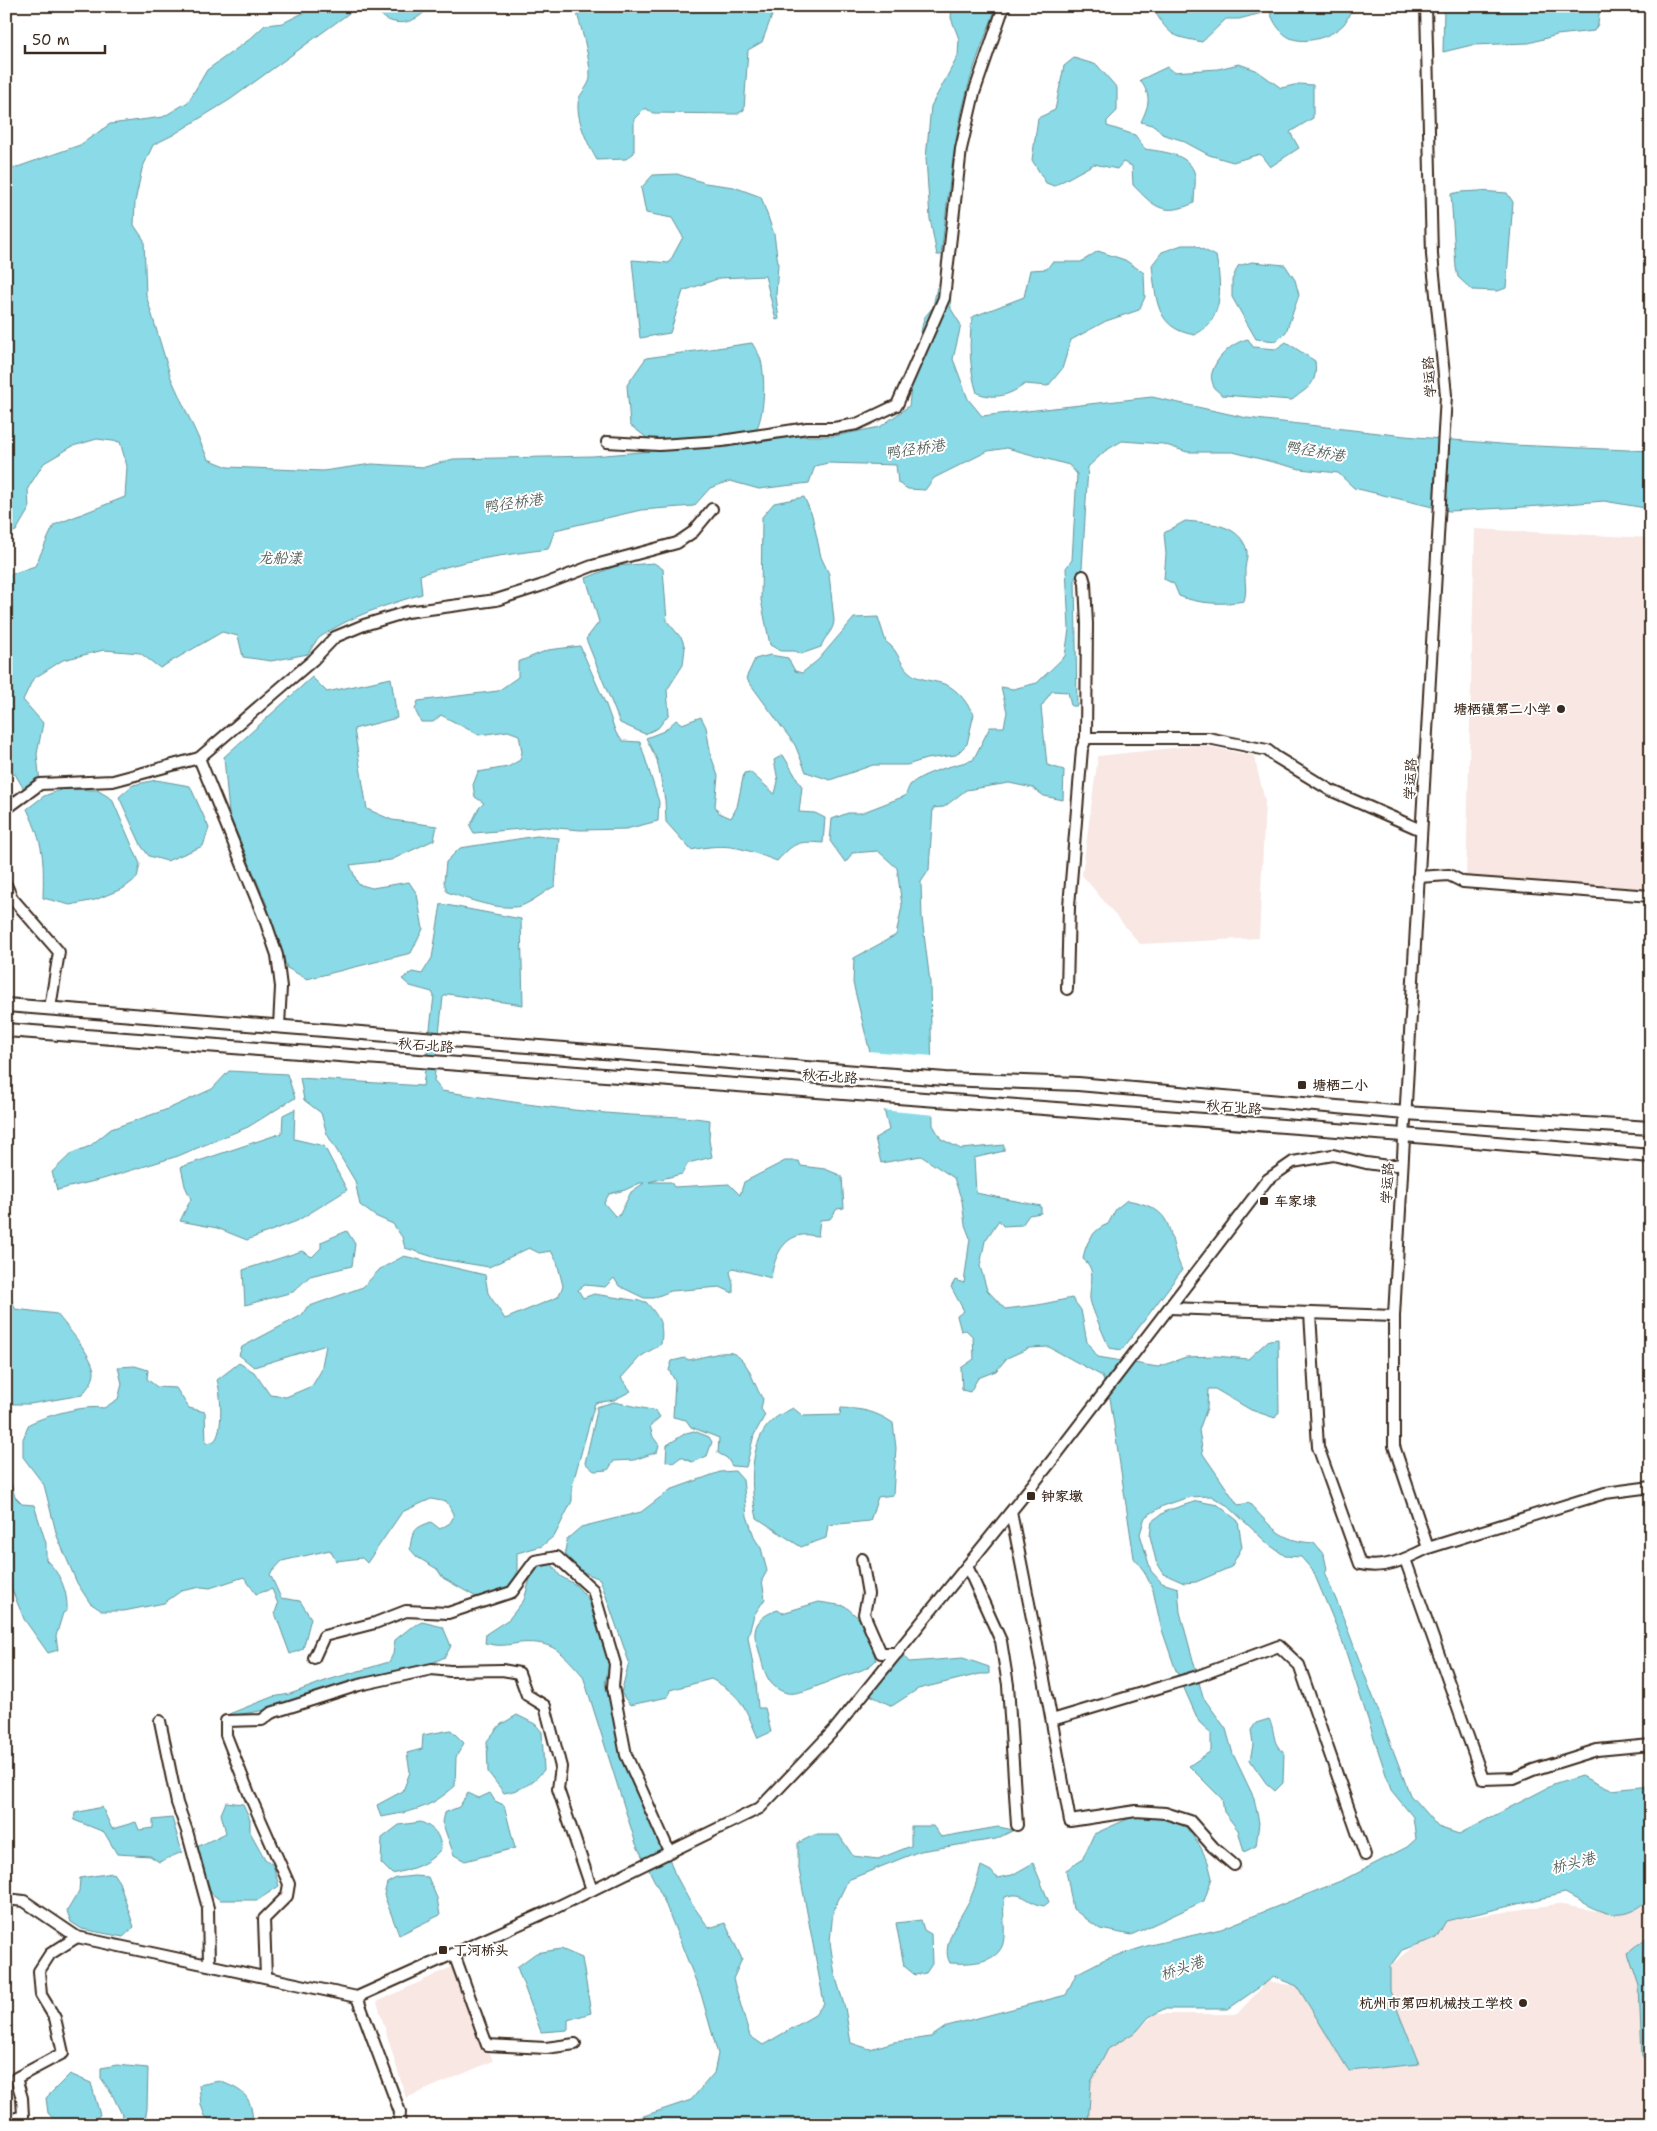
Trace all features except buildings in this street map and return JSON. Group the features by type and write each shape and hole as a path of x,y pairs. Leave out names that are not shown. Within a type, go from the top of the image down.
{"main road":[{"name":"秋石北路","path":"6,1005 945,1079 1078,1084 1405,1113 1651,1128"},
{"name":"秋石北路","path":"6,1030 1403,1135 1651,1156"}],"street":[{"path":"607,442 659,445 712,442 807,428 834,428 857,424 897,405 944,298 961,149 974,93 1004,6"},
{"name":"学运路","path":"1426,6 1432,255 1446,395 1401,1164 1394,1316 1394,1446 1428,1548"},
{"path":"6,809 40,784 112,781 199,758 313,660 335,637 364,625 407,612 496,600 592,566 677,543 693,532 712,508"},
{"path":"1067,989 1069,906 1082,748 1086,738 1087,624 1086,583 1083,576"},
{"path":"1086,738 1208,738 1267,750 1330,790 1421,830"},
{"path":"199,758 277,954 281,987 279,1026"},
{"path":"1418,878 1449,876 1463,882 1651,896"},
{"path":"6,885 12,898 59,952 50,1008"},
{"path":"6,1899 24,1901 77,1936 357,1997 592,1890 760,1808 835,1728 967,1566 1267,1180 1293,1162 1333,1155 1388,1166 1401,1164"},
{"path":"1169,1308 1394,1316"},
{"path":"1310,1313 1318,1447 1360,1564 1374,1568 1405,1559 1428,1548 1605,1494 1651,1487"},
{"path":"1010,1512 1052,1720 1070,1822 1136,1810 1165,1813 1190,1821 1213,1847 1234,1864"},
{"path":"314,1658 324,1636 374,1623 406,1611 448,1613 512,1592 535,1561 557,1557 593,1590 615,1664 612,1687 626,1755 669,1852"},
{"path":"862,1559 868,1594 864,1614 881,1653 896,1653"},
{"path":"1405,1559 1483,1779 1514,1778 1533,1770 1597,1750 1651,1745"},
{"path":"967,1566 1001,1641 1008,1685 1017,1825"},
{"path":"1052,1720 1198,1676 1279,1646 1299,1666 1365,1855"},
{"path":"266,1977 264,1919 287,1896 289,1884 250,1796 226,1735 226,1721 262,1720 271,1713 359,1685 432,1669 450,1671 502,1670 519,1674 527,1695 545,1706 561,1767 558,1789 592,1890"},
{"path":"160,1721 177,1803 187,1831 208,1908 209,1965"},
{"path":"6,2121 23,2116 22,2098 16,2078 63,2053 55,2018 41,1995 38,1971 50,1954 77,1936"},
{"path":"454,1954 486,2045 546,2048 575,2044"},
{"path":"357,1997 400,2112 399,2125"}],"shaded area":[{"name":"塘栖镇第二小学","path":"1475,529 1651,538 1651,894 1466,880"},
{"path":"1201,745 1254,756 1265,801 1259,938 1140,944 1082,875 1098,756"},
{"name":"杭州市第四机械技工学校","path":"1651,1897 1651,2125 1088,2125 1091,2082 1108,2049 1137,2031 1155,2014 1237,2014 1267,1982 1297,1986 1349,2071 1419,2064 1390,1991 1390,1966 1446,1921 1557,1904 1596,1911 1632,1910"},
{"path":"456,1965 493,2061 406,2098 377,2002"}],"water":[{"path":"317,6 367,6 352,11 231,99 173,135 153,145 142,169 135,202 134,225 144,240 146,295 171,378 208,459 228,467 323,471 372,464 425,467 453,459 593,456 712,446 790,436 834,436 880,427 909,406 913,368 924,318 933,307 937,287 950,288 951,309 961,325 953,359 968,399 982,416 1152,397 1247,418 1405,436 1513,445 1651,451 1651,509 1604,501 1449,511 1354,488 1338,473 1300,469 1233,452 1187,452 1163,444 1122,441 1105,451 1088,467 1082,569 1075,578 1077,706 1071,706 1068,692 1052,691 1041,707 1047,765 1064,770 1063,800 1044,796 1033,788 1009,783 966,790 944,807 933,808 929,870 921,882 922,918 930,982 933,1125 941,1139 961,1149 1004,1145 1004,1151 974,1158 976,1193 1041,1206 1041,1213 1029,1215 1022,1225 1003,1226 999,1220 985,1241 980,1266 987,1290 1005,1309 1072,1298 1081,1310 1087,1342 1098,1357 1158,1367 1186,1357 1216,1356 1248,1359 1269,1340 1278,1339 1279,1412 1275,1418 1251,1410 1215,1389 1208,1389 1207,1408 1199,1430 1203,1454 1238,1505 1249,1503 1270,1526 1284,1536 1302,1542 1314,1543 1324,1555 1327,1569 1325,1574 1410,1795 1438,1827 1459,1834 1553,1785 1581,1776 1611,1790 1651,1786 1651,1897 1640,1907 1630,1912 1609,1913 1587,1905 1565,1893 1446,1921 1436,1938 1402,1950 1390,1966 1390,1991 1419,2064 1349,2071 1297,1986 1274,1977 1228,2009 1164,2009 1149,2017 1137,2031 1108,2049 1091,2082 1088,2125 617,2125 691,2100 714,2073 718,2054 701,1994 663,1898 636,1844 583,1676 563,1655 549,1646 531,1643 499,1645 485,1643 486,1634 509,1619 524,1600 535,1561 547,1557 560,1576 576,1585 588,1599 609,1665 605,1684 644,1813 660,1833 674,1872 689,1900 709,1928 725,1923 742,1959 733,1979 750,2036 763,2045 815,2015 824,2003 798,1864 798,1843 814,1835 839,1835 853,1856 878,1859 911,1846 911,1826 933,1826 941,1837 998,1827 1014,1830 996,1839 920,1851 848,1880 833,1911 830,1942 835,1975 845,2008 851,2043 870,2049 894,2042 931,2037 947,2026 1066,1995 1076,1974 1103,1960 1150,1945 1221,1929 1343,1880 1407,1847 1416,1839 1413,1817 1391,1790 1342,1640 1313,1571 1301,1557 1285,1556 1268,1544 1228,1506 1211,1496 1189,1497 1163,1506 1145,1517 1140,1534 1151,1571 1162,1583 1178,1588 1180,1612 1203,1697 1226,1729 1233,1754 1254,1798 1259,1823 1256,1846 1244,1852 1238,1830 1224,1812 1222,1799 1189,1766 1211,1751 1211,1733 1199,1722 1175,1668 1161,1627 1153,1590 1144,1571 1134,1558 1110,1398 1102,1376 1049,1347 1029,1348 1007,1358 996,1371 978,1378 970,1392 962,1390 961,1368 974,1359 973,1337 966,1330 961,1331 957,1316 964,1311 951,1287 955,1280 964,1283 970,1238 965,1225 962,1201 954,1178 921,1156 881,1163 875,1138 889,1130 853,983 854,958 896,935 902,906 897,868 878,851 852,853 845,862 830,841 832,819 848,813 861,813 905,796 910,785 923,776 973,760 990,727 1004,727 1007,712 1001,687 1013,689 1037,683 1065,656 1069,629 1066,568 1072,560 1077,474 1069,465 1007,448 988,451 934,478 925,490 908,489 898,483 896,465 828,463 815,466 809,483 759,489 730,481 710,488 694,506 641,510 555,530 548,549 467,562 420,575 422,594 395,602 343,623 319,638 308,654 271,661 243,657 238,636 222,632 160,668 140,653 104,650 63,660 33,679 23,700 43,723 37,754 40,784 25,791 15,774 6,775 6,576 35,566 54,525 125,497 127,466 120,442 97,439 73,446 44,463 28,488 29,509 16,531 6,534 6,171 80,145 110,124 163,117 188,102 207,70 250,39 265,25 283,23"},
{"path":"374,6 430,6 417,18 400,23 386,19"},
{"path":"575,6 770,6 773,13 762,42 748,50 744,110 737,114 653,113 645,108 634,119 634,153 626,159 597,160 586,139 578,113 579,98 589,81 590,70 585,42"},
{"path":"952,6 997,6 977,58 965,98 952,165 941,255 937,255 930,219 926,158 931,106 958,56 959,39 951,18"},
{"path":"1148,6 1263,6 1262,13 1239,19 1226,19 1202,42 1179,37 1174,34 1165,27 1155,12 1148,11"},
{"path":"1269,6 1352,6 1347,20 1334,32 1313,40 1299,40 1289,37 1280,30 1274,21"},
{"path":"1600,6 1598,24 1594,31 1557,35 1529,43 1472,45 1443,52 1444,7"},
{"path":"1074,58 1097,65 1117,88 1117,111 1107,121 1107,126 1135,135 1145,149 1175,155 1188,162 1195,175 1194,203 1175,209 1160,208 1147,199 1133,185 1132,166 1123,162 1117,169 1094,164 1054,186 1046,183 1032,160 1038,118 1055,110 1064,66"},
{"path":"1239,64 1256,70 1281,88 1299,84 1313,85 1313,118 1290,132 1299,148 1270,167 1260,154 1233,162 1209,155 1181,140 1162,134 1155,126 1141,122 1146,110 1148,96 1140,80 1167,67 1173,72 1218,69"},
{"path":"677,174 705,183 734,187 761,197 774,234 778,263 776,296 779,319 776,320 765,276 720,278 683,291 670,333 640,338 632,260 669,263 683,237 672,218 646,213 641,188 653,175"},
{"path":"1479,191 1507,193 1513,202 1506,288 1498,291 1472,290 1458,277 1456,268 1451,194"},
{"path":"1182,245 1194,245 1216,256 1220,292 1217,310 1208,325 1195,335 1182,332 1165,319 1160,310 1155,289 1152,265 1162,252"},
{"path":"1098,251 1125,260 1144,273 1145,297 1139,310 1106,321 1071,340 1062,369 1048,386 1025,384 1008,394 997,396 977,393 970,355 972,317 1024,297 1030,270 1047,269 1052,262 1081,262"},
{"path":"1252,262 1285,265 1295,280 1299,295 1286,332 1277,341 1256,339 1232,297 1232,280 1238,266"},
{"path":"1248,339 1253,347 1276,349 1286,342 1315,361 1315,375 1311,385 1292,400 1222,395 1214,388 1212,383 1211,375 1214,367 1226,351 1237,343"},
{"path":"752,343 760,357 764,384 763,406 755,432 721,438 651,441 630,425 627,385 646,358"},
{"path":"804,497 812,515 821,557 829,574 834,624 821,647 801,654 795,651 781,651 770,645 761,600 762,517 774,503"},
{"path":"1185,521 1222,526 1237,535 1243,542 1247,551 1244,601 1211,603 1187,599 1179,596 1174,584 1164,579 1166,554 1164,533"},
{"path":"654,563 663,569 667,621 682,639 685,648 683,665 667,690 669,714 658,728 645,734 620,723 586,639 599,622 586,578 616,566"},
{"path":"878,617 886,642 893,648 909,672 922,679 949,686 958,692 966,702 974,714 967,744 956,755 926,759 907,765 873,765 830,780 806,772 795,745 746,678 755,659 770,655 788,658 795,671 802,673 818,660 854,618"},
{"path":"580,646 616,733 623,741 640,742 659,802 658,821 626,829 581,830 544,827 474,833 470,826 479,808 484,803 475,797 473,785 478,772 508,767 520,760 522,752 519,735 508,731 479,735 441,715 433,722 421,722 415,710 418,701 498,691 518,677 518,662 548,650"},
{"path":"312,677 327,692 391,678 397,718 354,729 367,809 392,820 437,826 434,840 391,860 350,865 358,884 372,888 409,882 417,894 423,929 411,953 307,979 287,968 266,903 229,814 224,757"},
{"path":"701,717 706,727 711,756 718,776 715,806 719,813 731,818 737,807 744,773 750,772 775,794 778,781 774,760 783,755 802,787 799,812 815,813 825,818 823,843 807,842 797,844 777,861 735,848 716,847 691,850 666,822 665,800 657,760 646,738 664,731 676,720 682,724"},
{"path":"156,780 190,786 209,828 203,846 167,861 149,856 142,847 119,797 133,785"},
{"path":"63,789 97,790 112,799 140,864 137,878 124,888 95,900 70,905 43,898 42,852 37,833 27,809 44,796"},
{"path":"537,836 559,838 555,886 521,906 512,907 483,904 447,892 444,882 446,862 460,848"},
{"path":"441,904 521,919 523,1005 448,994 443,997 434,1081 442,1091 574,1110 710,1120 709,1140 712,1157 688,1163 682,1174 649,1182 671,1182 674,1187 729,1184 740,1195 744,1182 785,1161 799,1161 801,1166 825,1169 842,1176 844,1208 837,1209 830,1219 820,1220 818,1236 802,1235 789,1240 777,1257 771,1278 733,1268 730,1272 733,1293 720,1287 671,1291 653,1298 644,1298 619,1286 614,1278 605,1287 585,1285 578,1290 583,1298 594,1294 646,1302 660,1321 662,1331 661,1344 640,1357 621,1378 631,1391 614,1400 595,1403 572,1486 572,1501 555,1535 542,1546 517,1553 517,1583 493,1594 476,1597 443,1578 437,1569 417,1557 410,1549 413,1534 417,1528 431,1522 440,1529 450,1523 454,1516 447,1502 431,1499 402,1512 367,1563 362,1558 336,1561 330,1550 282,1561 270,1574 281,1598 300,1601 311,1618 303,1649 290,1654 275,1613 278,1604 272,1589 256,1594 244,1577 210,1588 201,1587 181,1591 164,1603 124,1611 102,1611 90,1603 77,1583 57,1536 44,1485 23,1457 23,1439 29,1424 66,1412 86,1408 104,1408 118,1399 122,1384 118,1367 135,1366 148,1370 147,1379 157,1387 176,1388 189,1408 205,1412 206,1443 213,1441 217,1437 220,1421 220,1393 217,1380 239,1363 254,1372 270,1395 286,1397 312,1386 321,1371 326,1345 254,1367 239,1355 242,1347 302,1315 307,1307 363,1287 380,1269 404,1256 485,1275 488,1293 505,1319 558,1297 563,1286 557,1262 551,1251 539,1253 529,1248 489,1267 440,1259 405,1248 402,1237 393,1224 375,1216 360,1205 355,1181 327,1134 321,1113 304,1100 300,1078 423,1086 434,996 432,992 410,986 402,979 412,972 422,974 432,958","holes":["644,1183 631,1192 619,1216 615,1216 604,1203 609,1194"]},
{"path":"229,1071 287,1074 295,1098 248,1127 178,1156 103,1179 57,1190 52,1172 72,1153 90,1146 111,1129 168,1109 212,1089"},
{"path":"295,1109 294,1139 324,1146 347,1190 297,1221 247,1240 217,1228 180,1221 191,1199 185,1186 181,1167 282,1133 283,1115"},
{"path":"1127,1200 1144,1204 1163,1216 1168,1224 1182,1270 1122,1350 1109,1348 1095,1316 1090,1299 1092,1273 1088,1264 1083,1259 1086,1248 1094,1233 1108,1224 1116,1209"},
{"path":"347,1231 355,1244 352,1266 310,1276 293,1292 245,1305 243,1270 302,1251 312,1257 321,1248 321,1242"},
{"path":"13,1302 15,1309 57,1314 78,1341 89,1357 94,1371 92,1381 82,1395 30,1404 13,1404 6,1390 6,1303"},
{"path":"720,1353 732,1353 743,1361 763,1399 761,1409 765,1415 754,1435 746,1467 732,1466 727,1458 718,1453 719,1438 691,1427 686,1420 673,1417 675,1381 669,1370 672,1361 685,1358 689,1360"},
{"path":"614,1402 656,1411 660,1417 650,1426 653,1437 659,1445 657,1452 634,1460 614,1461 608,1470 594,1471 585,1463 597,1411 596,1407"},
{"path":"793,1408 803,1416 840,1415 841,1408 874,1413 893,1423 896,1448 893,1495 878,1497 870,1521 828,1525 826,1538 801,1547 757,1518 752,1480 755,1453 765,1429 773,1420"},
{"path":"694,1431 709,1437 712,1442 707,1456 692,1462 681,1457 673,1463 666,1461 667,1445 686,1433"},
{"path":"6,1466 15,1497 22,1504 34,1505 46,1543 46,1560 59,1577 66,1596 67,1611 63,1613 56,1636 58,1650 48,1653 24,1619 10,1585 6,1567"},
{"path":"735,1471 743,1480 747,1516 755,1539 761,1548 767,1571 762,1580 765,1599 754,1615 748,1637 756,1682 758,1708 765,1708 771,1732 758,1738 741,1703 730,1691 711,1679 670,1690 668,1697 630,1705 621,1693 629,1662 600,1579 569,1566 565,1552 567,1539 581,1527 641,1512 670,1490 720,1472"},
{"path":"1197,1501 1218,1505 1238,1521 1242,1547 1231,1567 1196,1582 1184,1583 1164,1574 1156,1561 1150,1536 1152,1521 1166,1511"},
{"path":"819,1602 845,1606 863,1622 876,1660 857,1672 798,1693 787,1693 774,1686 767,1676 755,1634 757,1624 766,1615 774,1611 778,1610 782,1613"},
{"path":"422,1622 443,1627 451,1646 445,1657 405,1675 393,1671 266,1710 230,1716 229,1714 272,1697 290,1694 328,1680 389,1662 393,1654 395,1640 410,1628"},
{"path":"903,1655 909,1662 963,1658 989,1667 989,1674 980,1674 918,1689 892,1706 868,1694"},
{"path":"517,1715 535,1724 542,1732 544,1770 526,1786 504,1793 488,1772 487,1741 500,1725"},
{"path":"1269,1719 1275,1741 1284,1752 1283,1783 1275,1791 1266,1783 1250,1760 1253,1745 1251,1730 1256,1723"},
{"path":"451,1730 464,1743 456,1757 455,1786 437,1800 421,1808 381,1817 377,1805 403,1791 410,1772 407,1753 422,1749 423,1735"},
{"path":"468,1793 479,1798 490,1793 495,1801 504,1805 515,1848 465,1861 454,1855 442,1822 444,1813 459,1807"},
{"path":"226,1802 243,1804 250,1819 250,1832 265,1859 273,1865 279,1886 258,1900 220,1900 211,1893 197,1847 226,1833 221,1814"},
{"path":"102,1807 112,1829 136,1822 139,1830 153,1828 153,1820 172,1818 182,1852 159,1862 150,1856 117,1854 104,1832 74,1820 75,1813"},
{"path":"1157,1815 1186,1827 1200,1846 1208,1862 1212,1878 1204,1901 1131,1935 1100,1929 1073,1909 1066,1870 1082,1860 1094,1834 1132,1817"},
{"path":"421,1822 436,1832 441,1849 425,1863 392,1874 381,1863 382,1838 399,1825"},
{"path":"1033,1863 1049,1902 1044,1906 1017,1895 1005,1897 1004,1937 998,1953 976,1962 950,1963 947,1955 950,1939 971,1897 981,1866 991,1871 997,1878 1012,1875"},
{"path":"113,1873 119,1882 134,1927 123,1937 82,1929 71,1922 67,1911 79,1891 80,1878"},
{"path":"428,1877 437,1898 440,1915 399,1935 384,1895 387,1883 396,1878"},
{"path":"921,1920 924,1930 931,1934 932,1964 926,1973 915,1975 904,1966 896,1923"},
{"path":"1651,1934 1651,2063 1642,2056 1639,1986 1628,1953"},
{"path":"561,1949 582,1958 591,2013 568,2020 568,2030 541,2032 517,1967 536,1953"},
{"path":"117,2065 148,2068 147,2109 144,2125 127,2125 113,2096 101,2078 101,2068"},
{"path":"70,2074 91,2083 100,2115 88,2125 59,2125 48,2113 46,2098"},
{"path":"219,2081 241,2092 249,2101 253,2125 214,2125 205,2116 201,2105 199,2085"}],"pier":[{"path":"867,1051 933,1056 935,1115 881,1110"}],"place":[{"name":"塘栖镇第二小学","path":"1561,709"},
{"name":"塘栖二小","path":"1302,1085"},
{"name":"车家埭","path":"1264,1201"},
{"name":"钟家墩","path":"1031,1496"},
{"name":"丁河桥头","path":"443,1950"},
{"name":"杭州市第四机械技工学校","path":"1523,2003"}],"water label":[{"name":"鸭径桥港","path":"915,449"},
{"name":"鸭径桥港","path":"1315,451"},
{"name":"鸭径桥港","path":"513,503"},
{"name":"龙船漾","path":"280,558"},
{"name":"桥头港","path":"1573,1863"},
{"name":"桥头港","path":"1182,1968"}]}
